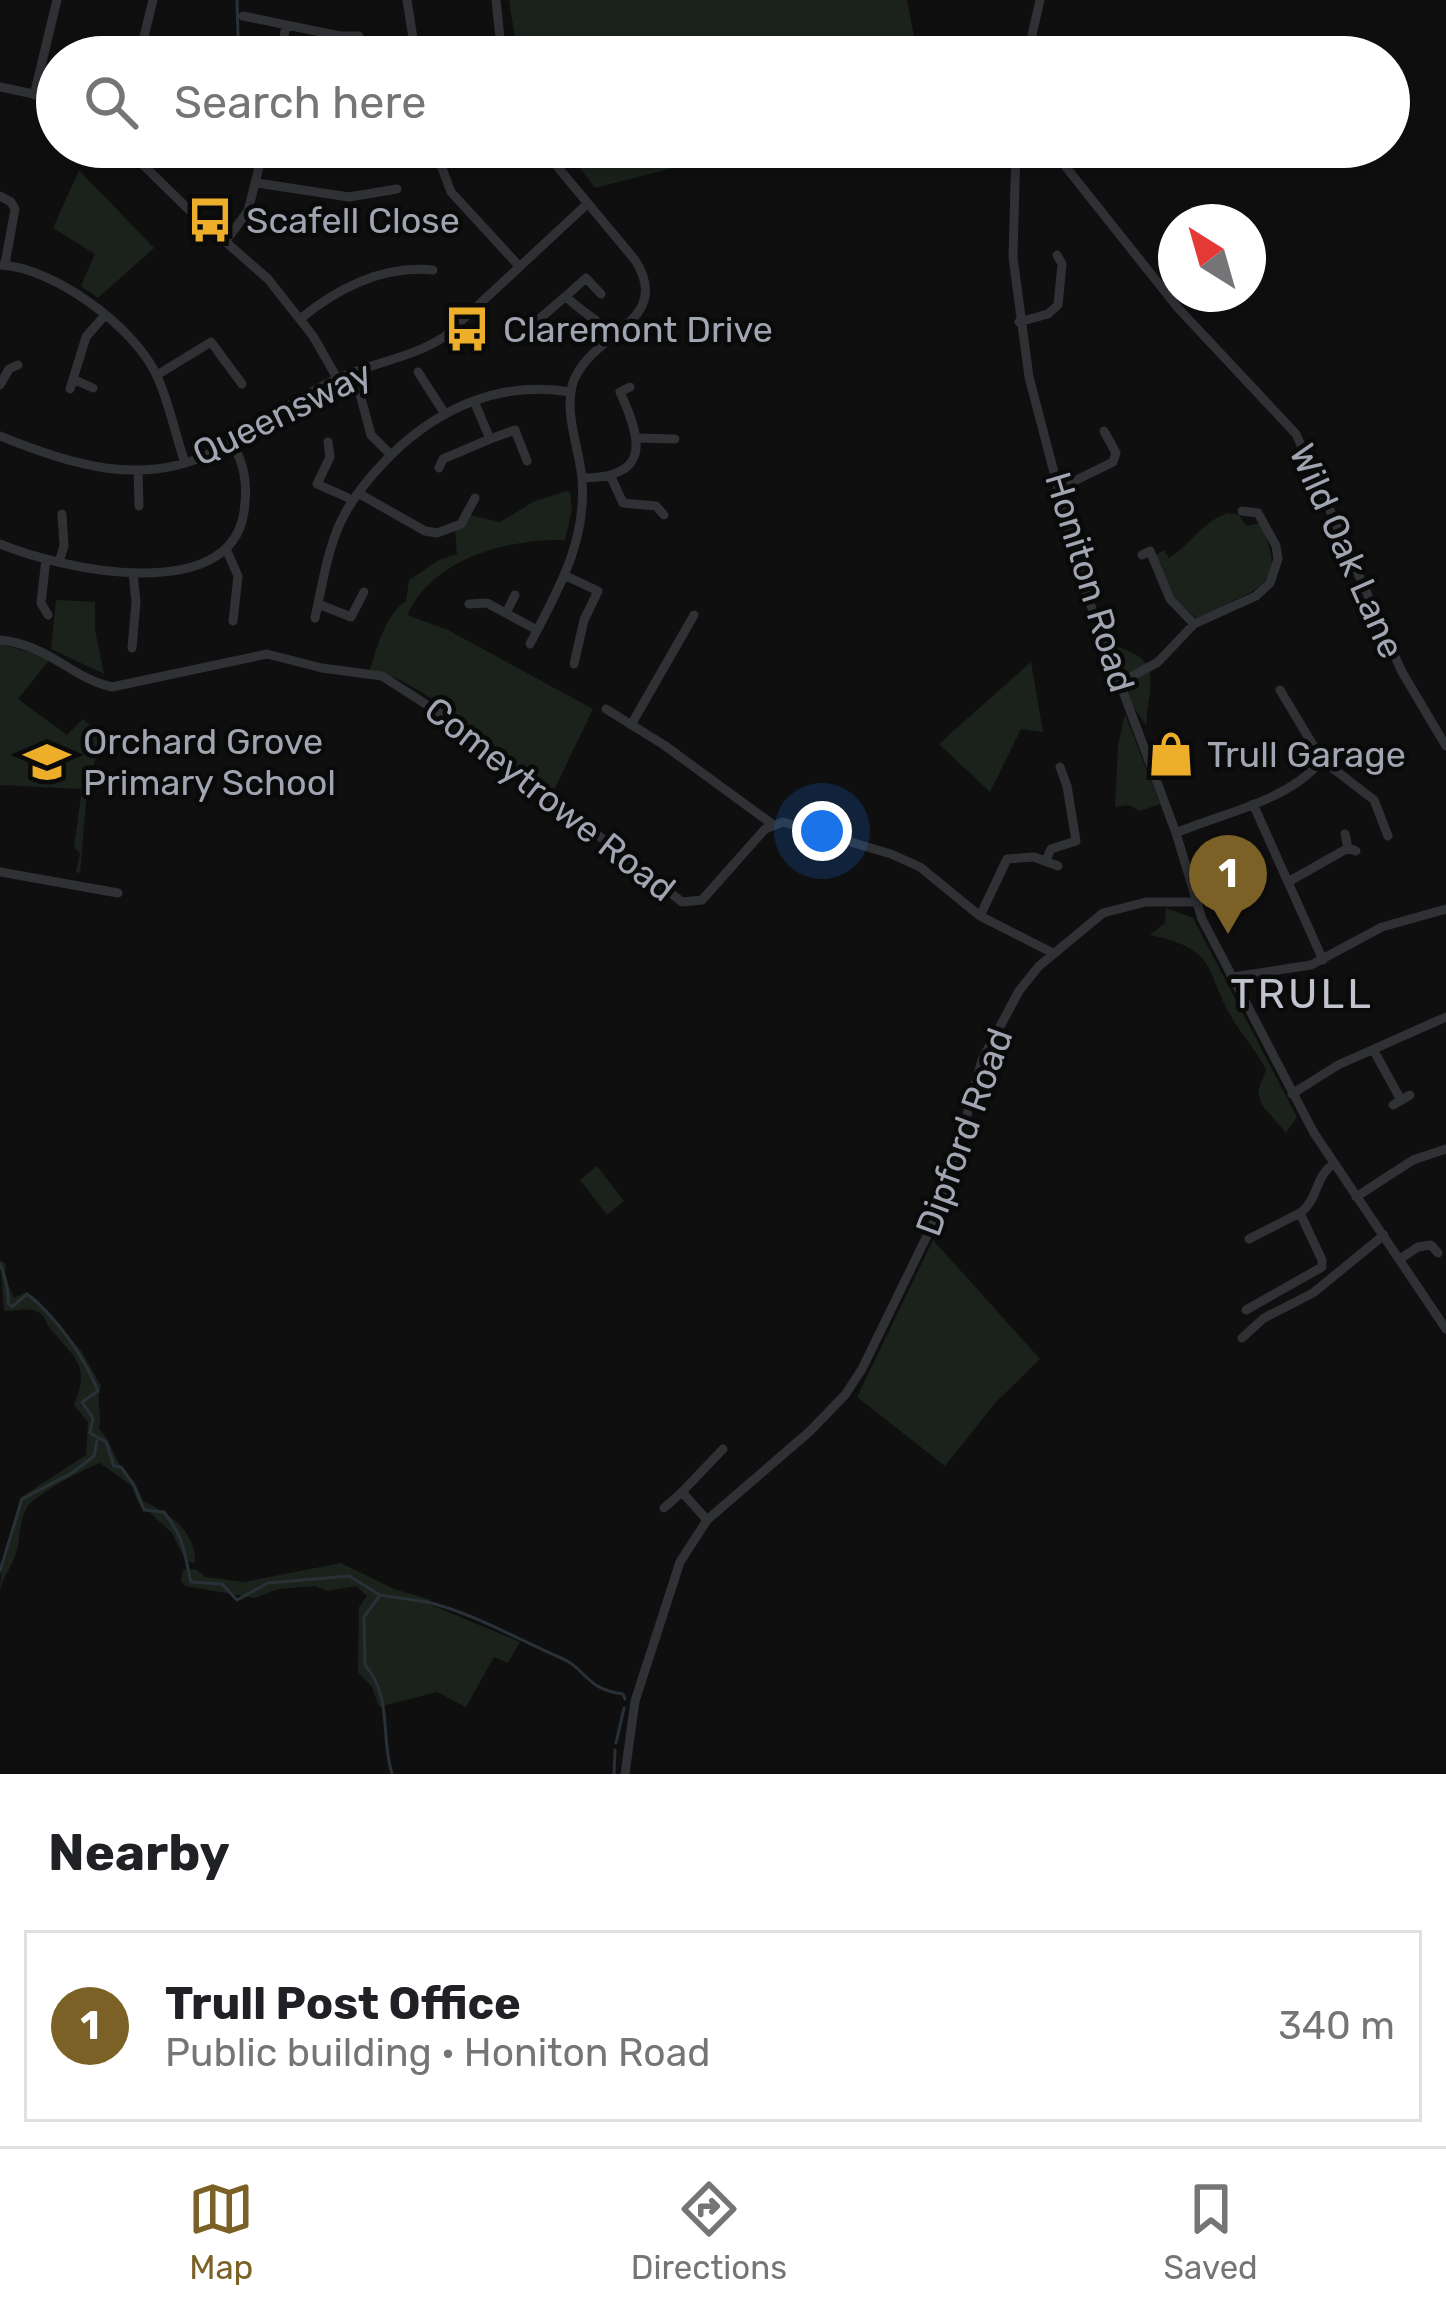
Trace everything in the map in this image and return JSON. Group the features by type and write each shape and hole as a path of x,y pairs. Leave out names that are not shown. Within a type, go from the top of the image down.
{"street":[{"path":"42,0 56,2 48,36"},
{"path":"144,36 153,0"},
{"path":"407,0 413,36"},
{"path":"496,0 500,36"},
{"path":"1032,36 1040,0"},
{"path":"243,16 257,14 286,26 352,32"},
{"path":"284,36 286,26"},
{"path":"0,86 34,95 36,87"},
{"path":"147,168 268,279 337,378"},
{"path":"225,242 248,211 260,168"},
{"path":"442,168 451,192 519,266"},
{"path":"530,644 566,576 578,539 582,478 571,392 586,359 638,313 646,295 634,260 557,168"},
{"name":"Honiton Road","path":"1015,168 1019,322 1029,377 1084,587 1176,833 1196,902 1292,1094 1333,1164 1446,1327"},
{"name":"Wild Oak Lane","path":"1066,168 1157,283 1296,434 1402,672 1446,746"},
{"path":"257,183 349,197 389,188"},
{"path":"0,196 14,207"},
{"path":"14,207 28,203"},
{"name":"Queensway","path":"0,436 68,463 138,470 185,463 337,378 418,351 444,337 586,205"},
{"path":"14,207 3,264 42,275 105,315 141,351 158,375 185,463"},
{"path":"1019,322 1048,314 1058,304 1063,259"},
{"path":"300,319 352,283 426,266"},
{"path":"524,332 583,275 601,294"},
{"path":"566,296 598,319 612,336"},
{"path":"93,388 72,384 86,337 105,315"},
{"path":"158,375 208,338 240,380 251,367"},
{"path":"0,385 9,369 18,365"},
{"path":"355,372 371,435 391,455"},
{"path":"418,372 445,414"},
{"path":"315,618 330,542 355,497 415,433 474,401 526,388 571,392"},
{"path":"582,478 611,477 630,465 638,450 620,392"},
{"path":"474,401 490,439"},
{"path":"435,471 442,459 513,426 527,461"},
{"path":"1060,488 1113,462 1116,453 1105,431"},
{"path":"638,438 675,439"},
{"path":"0,544 46,560 133,573 199,565 226,551 241,527 244,466 231,441"},
{"path":"328,442 330,457 315,488 355,497 417,531 456,527 474,506"},
{"path":"138,470 139,506"},
{"path":"611,477 623,503 660,506"},
{"path":"1120,683 1158,662 1194,624 1256,596 1275,573 1276,546 1265,524 1258,513 1242,511"},
{"path":"59,522 59,562"},
{"path":"226,551 238,576 230,613"},
{"path":"1151,551 1170,599 1194,624"},
{"path":"46,560 41,603 48,615"},
{"path":"133,573 133,642 150,639"},
{"path":"565,648 576,658 584,620 601,586 566,576"},
{"path":"318,604 349,621 364,593"},
{"path":"506,613 515,595"},
{"path":"469,604 482,598 537,630"},
{"path":"632,725 694,616"},
{"name":"Comeytrowe Road","path":"0,640 53,655 97,683 112,687 267,654 382,676 464,728 689,904 710,892 772,824"},
{"path":"1284,693 1322,760 1374,800 1389,826"},
{"path":"606,709 772,824 792,824 891,854 920,868 980,916 1053,953"},
{"path":"1176,833 1253,804 1303,777 1322,760"},
{"path":"1046,860 1051,849 1080,840 1060,767"},
{"path":"1253,804 1323,960"},
{"path":"1288,882 1352,849 1345,834"},
{"path":"980,916 1007,859 1046,860 1058,866"},
{"path":"0,872 118,893"},
{"name":"Dipford Road","path":"625,1774 635,1701 680,1562 707,1520 809,1432 862,1369 942,1205 982,1060 1019,991 1053,953 1115,909 1146,902 1196,902"},
{"path":"1233,977 1299,969 1382,927 1446,909"},
{"path":"1292,1094 1338,1065 1446,1017"},
{"path":"1374,1051 1402,1100"},
{"path":"1356,1197 1413,1160 1446,1149"},
{"path":"1249,1239 1300,1213 1314,1200 1321,1174 1333,1164"},
{"path":"1246,1310 1322,1267 1300,1213"},
{"path":"1244,1331 1313,1293 1384,1235"},
{"path":"1400,1259 1418,1247 1438,1248"},
{"path":"664,1508 723,1448"},
{"path":"682,1492 707,1520"}],"shaded area":[{"path":"509,0 907,0 914,36 515,36"},
{"path":"580,168 673,168 595,188"},
{"path":"79,170 154,248 98,298 81,286 95,254 53,228"},
{"path":"566,491 572,509 565,540 520,543 474,555 435,579 407,615 448,630 593,709 552,794 439,704 391,676 370,670 388,622 406,601 409,580 457,554 455,531 470,515 500,522 533,502"},
{"path":"1228,513 1239,515 1246,526 1260,523 1270,551 1270,571 1248,594 1196,618 1172,596 1156,555 1164,550 1169,558 1211,521"},
{"path":"56,600 95,602 104,674 51,649"},
{"path":"1108,642 1136,655 1148,667 1147,726 1132,705 1130,681"},
{"path":"0,644 51,658 18,699 67,735 83,719 104,738 88,779 80,873 76,872 80,853 74,847 82,789 0,785"},
{"path":"1031,662 1043,732 1021,729 990,792 939,744"},
{"path":"1125,714 1160,804 1140,811 1129,805 1115,807"},
{"path":"1166,908 1193,918 1297,1117 1286,1133 1262,1105 1258,1091 1266,1070 1225,1006 1208,966 1189,948 1150,935 1165,923"},
{"path":"597,1166 624,1201 607,1215 580,1180"},
{"path":"933,1240 1040,1359 996,1402 945,1466 857,1397"},
{"path":"0,1260 6,1264 5,1276 14,1298 26,1292 36,1298 82,1352 101,1386 99,1429 143,1501 186,1532 195,1563 186,1561 172,1533 138,1502 132,1486 100,1463 48,1490 26,1509 17,1550 0,1592 4,1556 20,1498 86,1455 88,1422 74,1405 81,1372 74,1357 41,1314 4,1311"},
{"path":"341,1563 520,1642 508,1663 494,1657 466,1707 437,1692 379,1707 372,1687 358,1672 359,1607 367,1596 356,1586 327,1591 315,1586 278,1589 255,1598 185,1586 181,1581 183,1570 244,1582"}],"waterway":[{"path":"237,0 238,36"},
{"path":"0,1264 8,1303 12,1307 27,1294 77,1351 98,1391 82,1402 93,1418 90,1433 106,1442 114,1466 121,1467 134,1485 144,1510 164,1512 171,1522 183,1546 191,1582 222,1584 237,1600 268,1583 349,1576 380,1595 364,1617 365,1665 383,1704 392,1774"},
{"path":"0,1571 22,1499 94,1456 97,1441"},
{"path":"380,1595 427,1602 478,1619 568,1662 593,1683 625,1699"},
{"path":"616,1743 624,1708"},
{"path":"614,1774 615,1750"}],"place":[{"name":"Scafell Close","path":"210,220"},
{"name":"Claremont Drive","path":"467,329"},
{"name":"Trull Garage","path":"1171,754"},
{"name":"Orchard Grove Primary School","path":"47,762"},
{"name":"Trull Post Office","path":"1228,934"}],"district":[{"name":"TRULL","path":"1302,994"}]}
